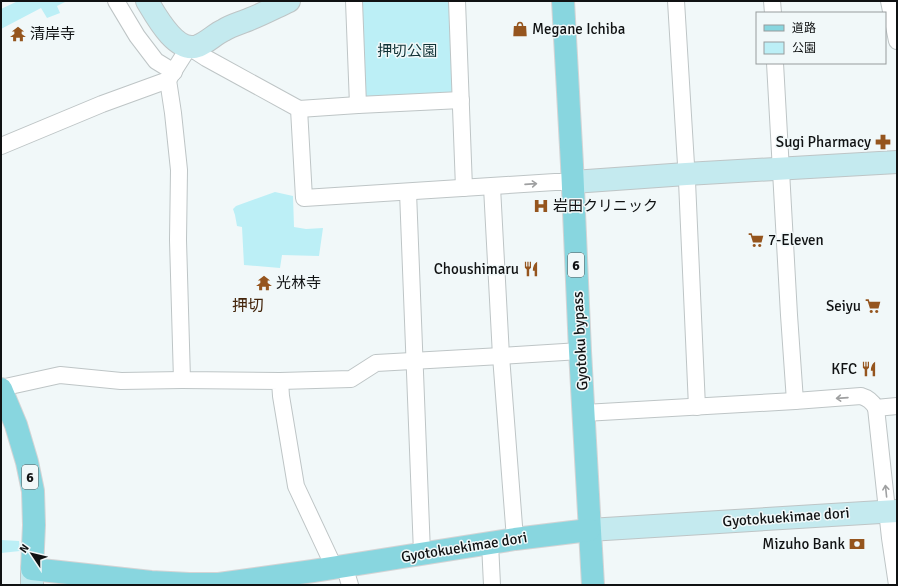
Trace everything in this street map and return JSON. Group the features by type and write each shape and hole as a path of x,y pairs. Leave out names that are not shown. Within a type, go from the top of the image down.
{"main road":[{"name":"Gyotoku bypass","path":"563,1 593,585"},
{"name":"6","path":"1,389 16,425 27,462 33,491 34,525 32,577"},
{"name":"Gyotokuekimae dori","path":"32,577 220,584 274,577 343,573 422,553 589,530"}],"street":[{"path":"116,1 137,36 156,61 171,76"},
{"path":"146,1 174,40 184,46 189,47 196,47 200,45 262,7 289,1"},
{"path":"354,1 358,105"},
{"path":"456,1 464,188"},
{"path":"676,1 686,174 696,407"},
{"path":"772,1 773,12"},
{"path":"889,1 897,42"},
{"path":"182,380 178,240 179,170 171,76 189,47"},
{"path":"189,47 206,58 299,109 461,100"},
{"path":"776,64 795,401"},
{"path":"1,146 171,76"},
{"path":"299,109 304,198 897,162"},
{"path":"492,187 501,356 515,539"},
{"path":"408,192 422,553"},
{"path":"1,389 60,375 121,381 280,381 351,379 376,363 580,351"},
{"path":"280,381 281,396 296,486 343,573"},
{"path":"584,413 860,396 870,400 876,408 892,511 890,538 896,585"},
{"path":"876,408 897,406"},
{"name":"Gyotokuekimae dori","path":"589,530 892,511"},
{"path":"490,543 492,585"}],"green space":[{"path":"18,1 67,1 57,6 60,13 47,18 41,8 1,29 1,9"},
{"name":"押切公園","path":"360,1 450,1 454,88 449,95 368,100 363,94"},
{"path":"275,192 293,196 294,227 306,229 323,228 319,256 282,255 280,268 244,265 242,227 237,226 233,209 236,206"},
{"path":"1,540 19,541 20,551 1,553"}],"place":[{"name":"Megane Ichiba","path":"520,29"},
{"name":"清岸寺","path":"18,34"},
{"name":"Sugi Pharmacy","path":"883,142"},
{"name":"岩田クリニック","path":"541,206"},
{"name":"7-Eleven","path":"756,240"},
{"name":"Choushimaru","path":"531,269"},
{"name":"光林寺","path":"264,283"},
{"name":"Seiyu","path":"873,306"},
{"name":"KFC","path":"869,369"},
{"name":"Mizuho Bank","path":"857,544"}],"district":[{"name":"押切","path":"248,305"}]}
